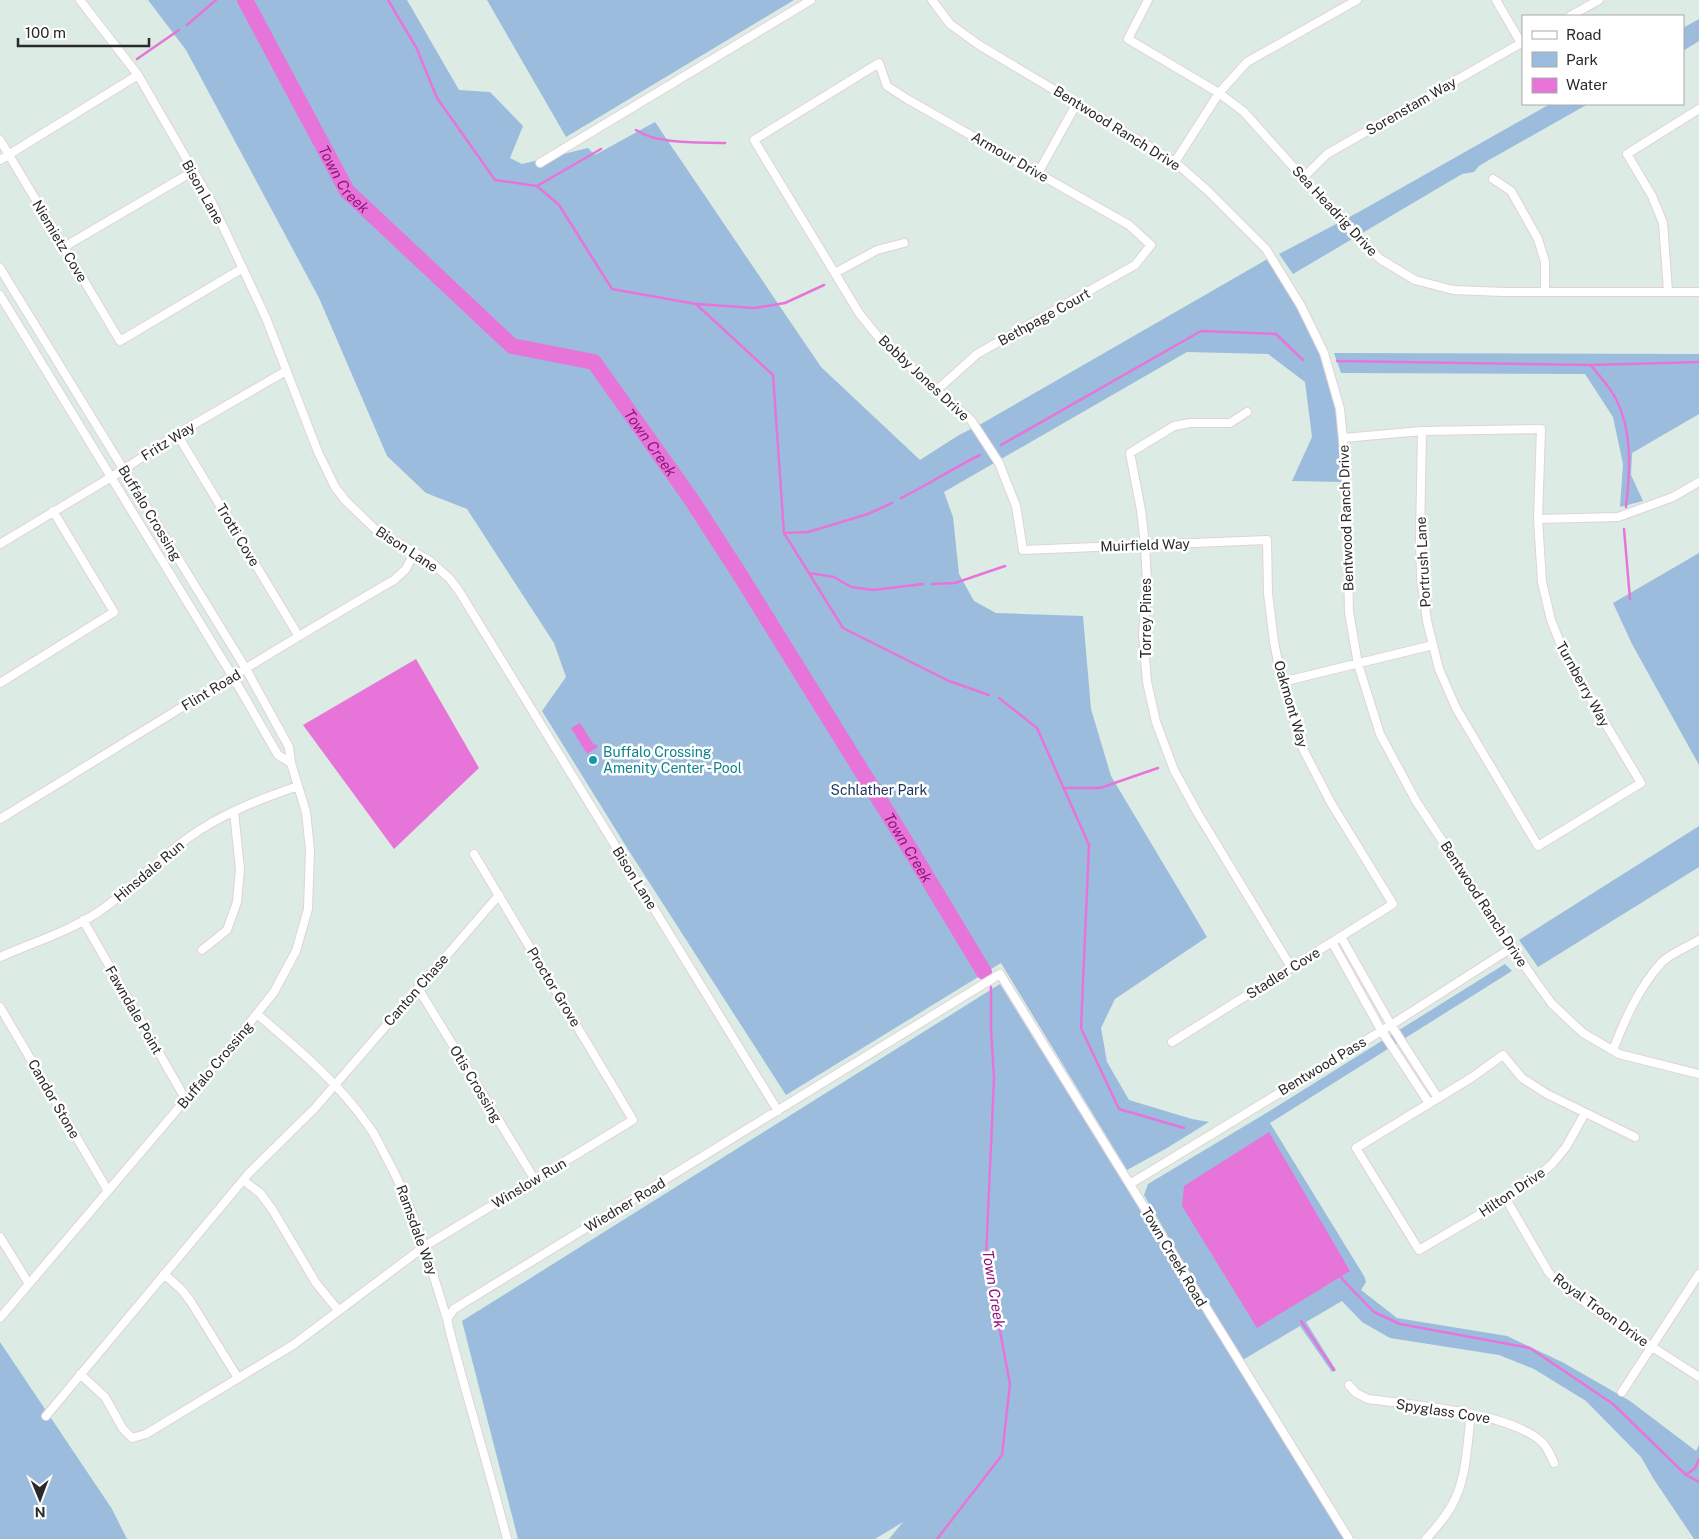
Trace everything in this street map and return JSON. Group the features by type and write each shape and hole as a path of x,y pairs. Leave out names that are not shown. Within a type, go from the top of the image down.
{"street":[{"name":"Bison Lane","path":"80,0 138,75 192,172 212,203 266,318 318,452 335,487 344,500 377,531 430,561 450,578 778,1111"},
{"path":"540,163 811,0"},
{"name":"Bentwood Ranch Drive","path":"932,0 950,24 979,45 1174,162 1207,190 1266,249 1301,306 1324,353 1340,410 1346,471 1349,612 1358,664 1380,734 1416,801 1552,1004 1583,1033 1619,1054 1699,1074"},
{"name":"Sea Headrig Drive","path":"1148,0 1128,39 1220,93 1244,112 1380,259 1416,280 1453,290 1504,292 1545,290 1699,292"},
{"path":"1174,162 1220,93 1247,62 1357,0"},
{"path":"1496,0 1522,43"},
{"path":"1572,15 1599,0"},
{"name":"Sorenstam Way","path":"1304,177 1327,154 1522,43"},
{"name":"Bobby Jones Drive","path":"879,63 754,140 858,313 883,343 971,420 999,463 1016,506 1023,550"},
{"name":"Armour Drive","path":"879,63 887,86 1129,225 1151,245"},
{"path":"0,160 138,75"},
{"path":"1038,173 1077,103"},
{"path":"1668,291 1663,223 1652,196 1627,154 1699,109"},
{"name":"Niemietz Cove","path":"0,140 120,342 243,268"},
{"path":"64,247 192,172"},
{"path":"1492,179 1511,191 1538,239 1545,262 1545,290"},
{"path":"835,273 876,250 904,242"},
{"name":"Bethpage Court","path":"937,390 977,354 1135,265 1151,245"},
{"name":"Buffalo Crossing","path":"0,268 246,669 288,747 306,812 310,850 308,910 296,951 274,992 186,1100 0,1318"},
{"name":"Buffalo Crossing","path":"0,295 233,677 278,755 291,763"},
{"name":"Fritz Way","path":"0,544 124,470 177,434 286,371"},
{"name":"Torrey Pines","path":"1248,412 1230,423 1190,423 1174,426 1130,452 1141,510 1145,545 1147,582 1143,634 1147,682 1156,722 1174,770 1197,812 1291,967"},
{"name":"Turnberry Way","path":"1422,431 1541,429 1538,518 1542,582 1551,620 1566,658 1641,783 1538,846"},
{"path":"1343,438 1422,431"},
{"name":"Portrush Lane","path":"1422,431 1421,577 1427,621 1439,669 1456,708 1538,846"},
{"name":"Trotti Cove","path":"177,434 298,636"},
{"path":"1538,518 1618,517 1673,497 1699,482"},
{"path":"0,683 114,612 53,511"},
{"name":"Muirfield Way","path":"1023,550 1267,540"},
{"name":"Oakmont Way","path":"1267,540 1268,593 1274,642 1282,682 1303,749 1332,803 1394,904"},
{"name":"Flint Road","path":"0,819 298,636 394,580 406,568 414,553"},
{"path":"1282,682 1433,645"},
{"name":"Hinsdale Run","path":"0,957 83,920 111,903 145,872 214,820 298,786"},
{"path":"202,950 227,930 237,902 240,869 234,812"},
{"name":"Proctor Grove","path":"474,854 633,1120"},
{"name":"Canton Chase","path":"46,1416 243,1180 315,1108 498,895"},
{"name":"Stadler Cove","path":"1172,1042 1394,904"},
{"name":"Fawndale Point","path":"83,920 186,1100"},
{"path":"1341,937 1391,1025 1438,1098"},
{"path":"1613,1050 1628,1013 1642,990 1664,961 1699,940"},
{"path":"1332,942 1382,1030 1429,1103 1471,1078 1503,1055 1522,1078 1546,1094 1635,1137"},
{"name":"Bentwood Pass","path":"1130,1184 1391,1025 1513,947"},
{"name":"Wiedner Road","path":"447,1319 454,1309 473,1297 1000,974"},
{"name":"Town Creek Road","path":"1000,974 1349,1539"},
{"name":"Otis Crossing","path":"418,988 535,1180"},
{"name":"Candor Stone","path":"0,1007 108,1191"},
{"name":"Ramsdale Way","path":"257,1014 310,1060 335,1085 370,1128 397,1177 416,1219 447,1319"},
{"name":"Hilton Drive","path":"1429,1103 1356,1148 1418,1250 1506,1199 1535,1179 1552,1164 1566,1147 1585,1113"},
{"name":"Winslow Run","path":"80,1374 105,1397 122,1429 132,1438 146,1434 293,1345 424,1246 633,1120"},
{"path":"243,1180 260,1193 272,1209 316,1283 338,1310"},
{"name":"Royal Troon Drive","path":"1506,1199 1549,1273 1572,1293 1699,1377"},
{"path":"0,1236 29,1284"},
{"path":"164,1274 182,1290 191,1302 238,1378"},
{"path":"1622,1392 1699,1274"},
{"path":"447,1319 466,1395 507,1539"},
{"name":"Spyglass Cove","path":"1349,1385 1356,1393 1368,1399 1500,1420 1542,1442 1554,1463"},
{"path":"1426,1539 1452,1504 1460,1484 1471,1414"}],"green space":[{"name":"Schlather Park","path":"148,0 407,0 459,90 490,92 523,126 510,158 522,164 588,148 595,155 655,122 821,367 920,460 959,435 1271,257 1324,353 1340,409 1346,482 1292,481 1312,437 1305,382 1268,354 1187,352 944,492 953,517 959,574 974,601 996,613 1083,616 1091,709 1111,776 1207,937 1115,999 1101,1028 1107,1062 1129,1100 1192,1119 1209,1122 1127,1170 1001,963 786,1095 629,851 542,711 566,677 554,643 467,509 426,493 387,456 319,298 186,50"},
{"path":"487,0 794,0 566,137"},
{"path":"1699,19 1699,41 1684,50 1684,27"},
{"path":"1548,105 1586,105 1489,160 1479,166 1474,172 1462,174 1293,274 1279,254 1357,213"},
{"path":"1334,353 1699,354 1699,414 1632,453 1631,475 1643,501 1620,507 1623,464 1613,417 1585,374 1341,373"},
{"path":"1699,553 1699,765 1632,644 1613,603"},
{"path":"1699,826 1699,867 1538,967 1519,940"},
{"path":"1505,964 1512,971 1270,1123 1364,1276 1366,1282 1361,1290 1397,1318 1507,1336 1564,1363 1630,1401 1696,1451 1699,1445 1699,1539 1694,1539 1641,1457 1586,1401 1534,1369 1499,1355 1390,1338 1362,1322 1342,1301 1306,1322 1336,1370 1332,1372 1300,1326 1241,1361 1144,1195 1148,1184 1263,1115"},
{"path":"1000,984 1344,1539 889,1539 903,1522 875,1539 518,1539 462,1321"},
{"path":"0,1342 112,1509 127,1539 0,1539"}],"water":[{"path":"416,659 479,768 394,849 303,725"},
{"path":"580,723 594,745 596,744 598,747 587,754 571,728"},
{"path":"1269,1132 1350,1271 1257,1328 1182,1206 1184,1186"}],"waterway":[{"path":"187,25 216,0"},
{"name":"Town Creek","path":"245,0 347,191 512,346 594,362 691,499 737,570 984,972"},
{"path":"388,0 416,47 437,98 495,180 537,186 559,205 612,289 696,304 773,375 784,533 843,628 949,681 989,695"},
{"path":"137,59 179,30"},
{"path":"636,130 645,135 667,140 725,143"},
{"path":"537,186 601,149"},
{"path":"697,304 754,308 785,303 824,285"},
{"path":"1001,445 1201,331 1276,334 1303,360"},
{"path":"1337,361 1591,365 1699,362"},
{"path":"1591,365 1614,395 1625,425 1629,452 1629,480 1626,507"},
{"path":"901,498 980,455"},
{"path":"784,533 808,532 868,514 892,503"},
{"path":"1624,529 1630,599"},
{"path":"932,584 955,583 1005,566"},
{"path":"809,573 834,577 851,587 873,590 923,584"},
{"path":"999,698 1037,728 1089,845 1081,1028 1119,1109 1184,1128"},
{"path":"1063,788 1100,788 1158,768"},
{"name":"Town Creek","path":"937,1539 1002,1455 1010,1384 986,1257 994,1078 991,987"},
{"path":"1340,1275 1374,1312 1400,1324 1530,1348 1613,1404 1686,1475 1699,1482"},
{"path":"1301,1321 1334,1370"},
{"path":"1686,1475 1695,1468 1699,1459"}],"place":[{"name":"Buffalo Crossing Amenity Center - Pool","path":"593,760"}]}
